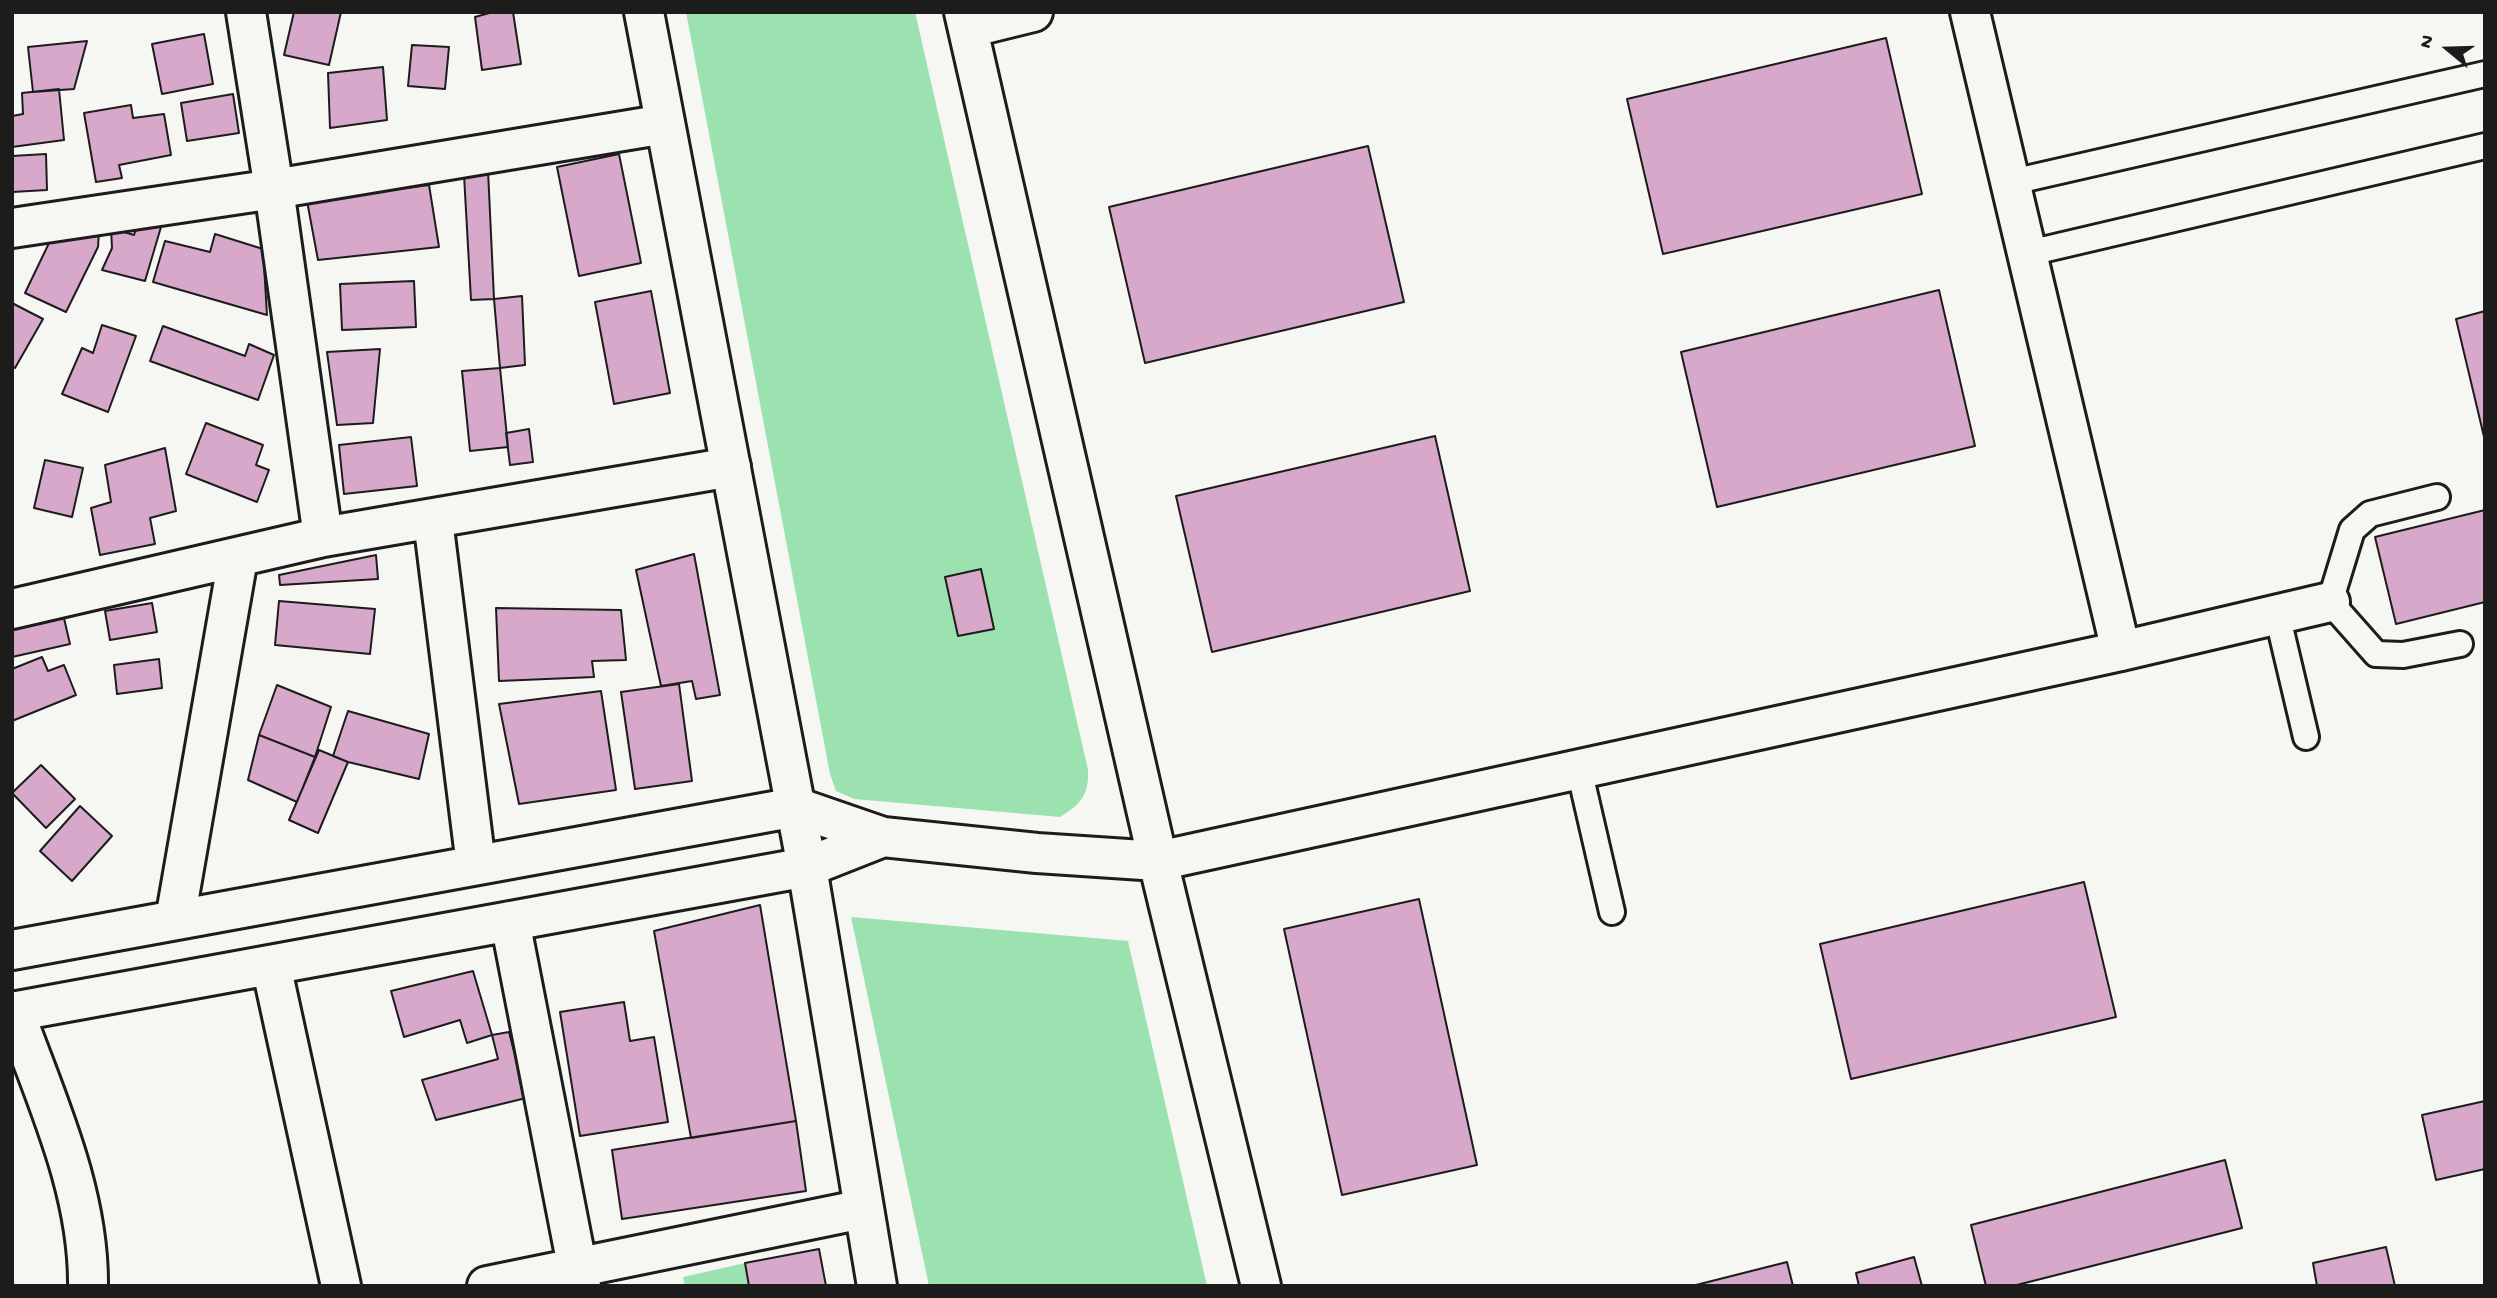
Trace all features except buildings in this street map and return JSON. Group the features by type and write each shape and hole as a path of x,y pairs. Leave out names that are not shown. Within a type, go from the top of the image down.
{"street":[{"path":"246,12 323,537"},
{"path":"644,12 807,867 877,1286"},
{"path":"1033,12 966,20 1158,861 1261,1286"},
{"path":"1970,12 2121,651"},
{"path":"12,228 274,189 665,124"},
{"path":"12,609 323,537 731,467"},
{"path":"433,520 476,865"},
{"path":"175,920 238,558"},
{"path":"12,950 796,807 883,837 1037,853 1158,861 2121,651 2330,602"},
{"path":"88,1286 88,1265 75,1181 13,1011 807,867 883,837"},
{"path":"510,921 580,1277"},
{"path":"271,965 341,1286"},
{"path":"487,1286 580,1277 863,1209"}],"lane":[{"path":"2012,181 2485,74"},
{"path":"2029,253 2485,146"},
{"path":"2437,497 2370,514 2352,530 2330,602 2376,654 2403,655 2460,644"},
{"path":"2277,614 2306,737"},
{"path":"1579,769 1612,912"}],"green space":[{"path":"686,12 915,12 1088,770 1087,786 1082,798 1060,817 854,799 836,791 830,774"},
{"path":"851,917 1128,941 1207,1286 929,1286"},
{"path":"745,1263 749,1286 685,1286 683,1277"}]}
